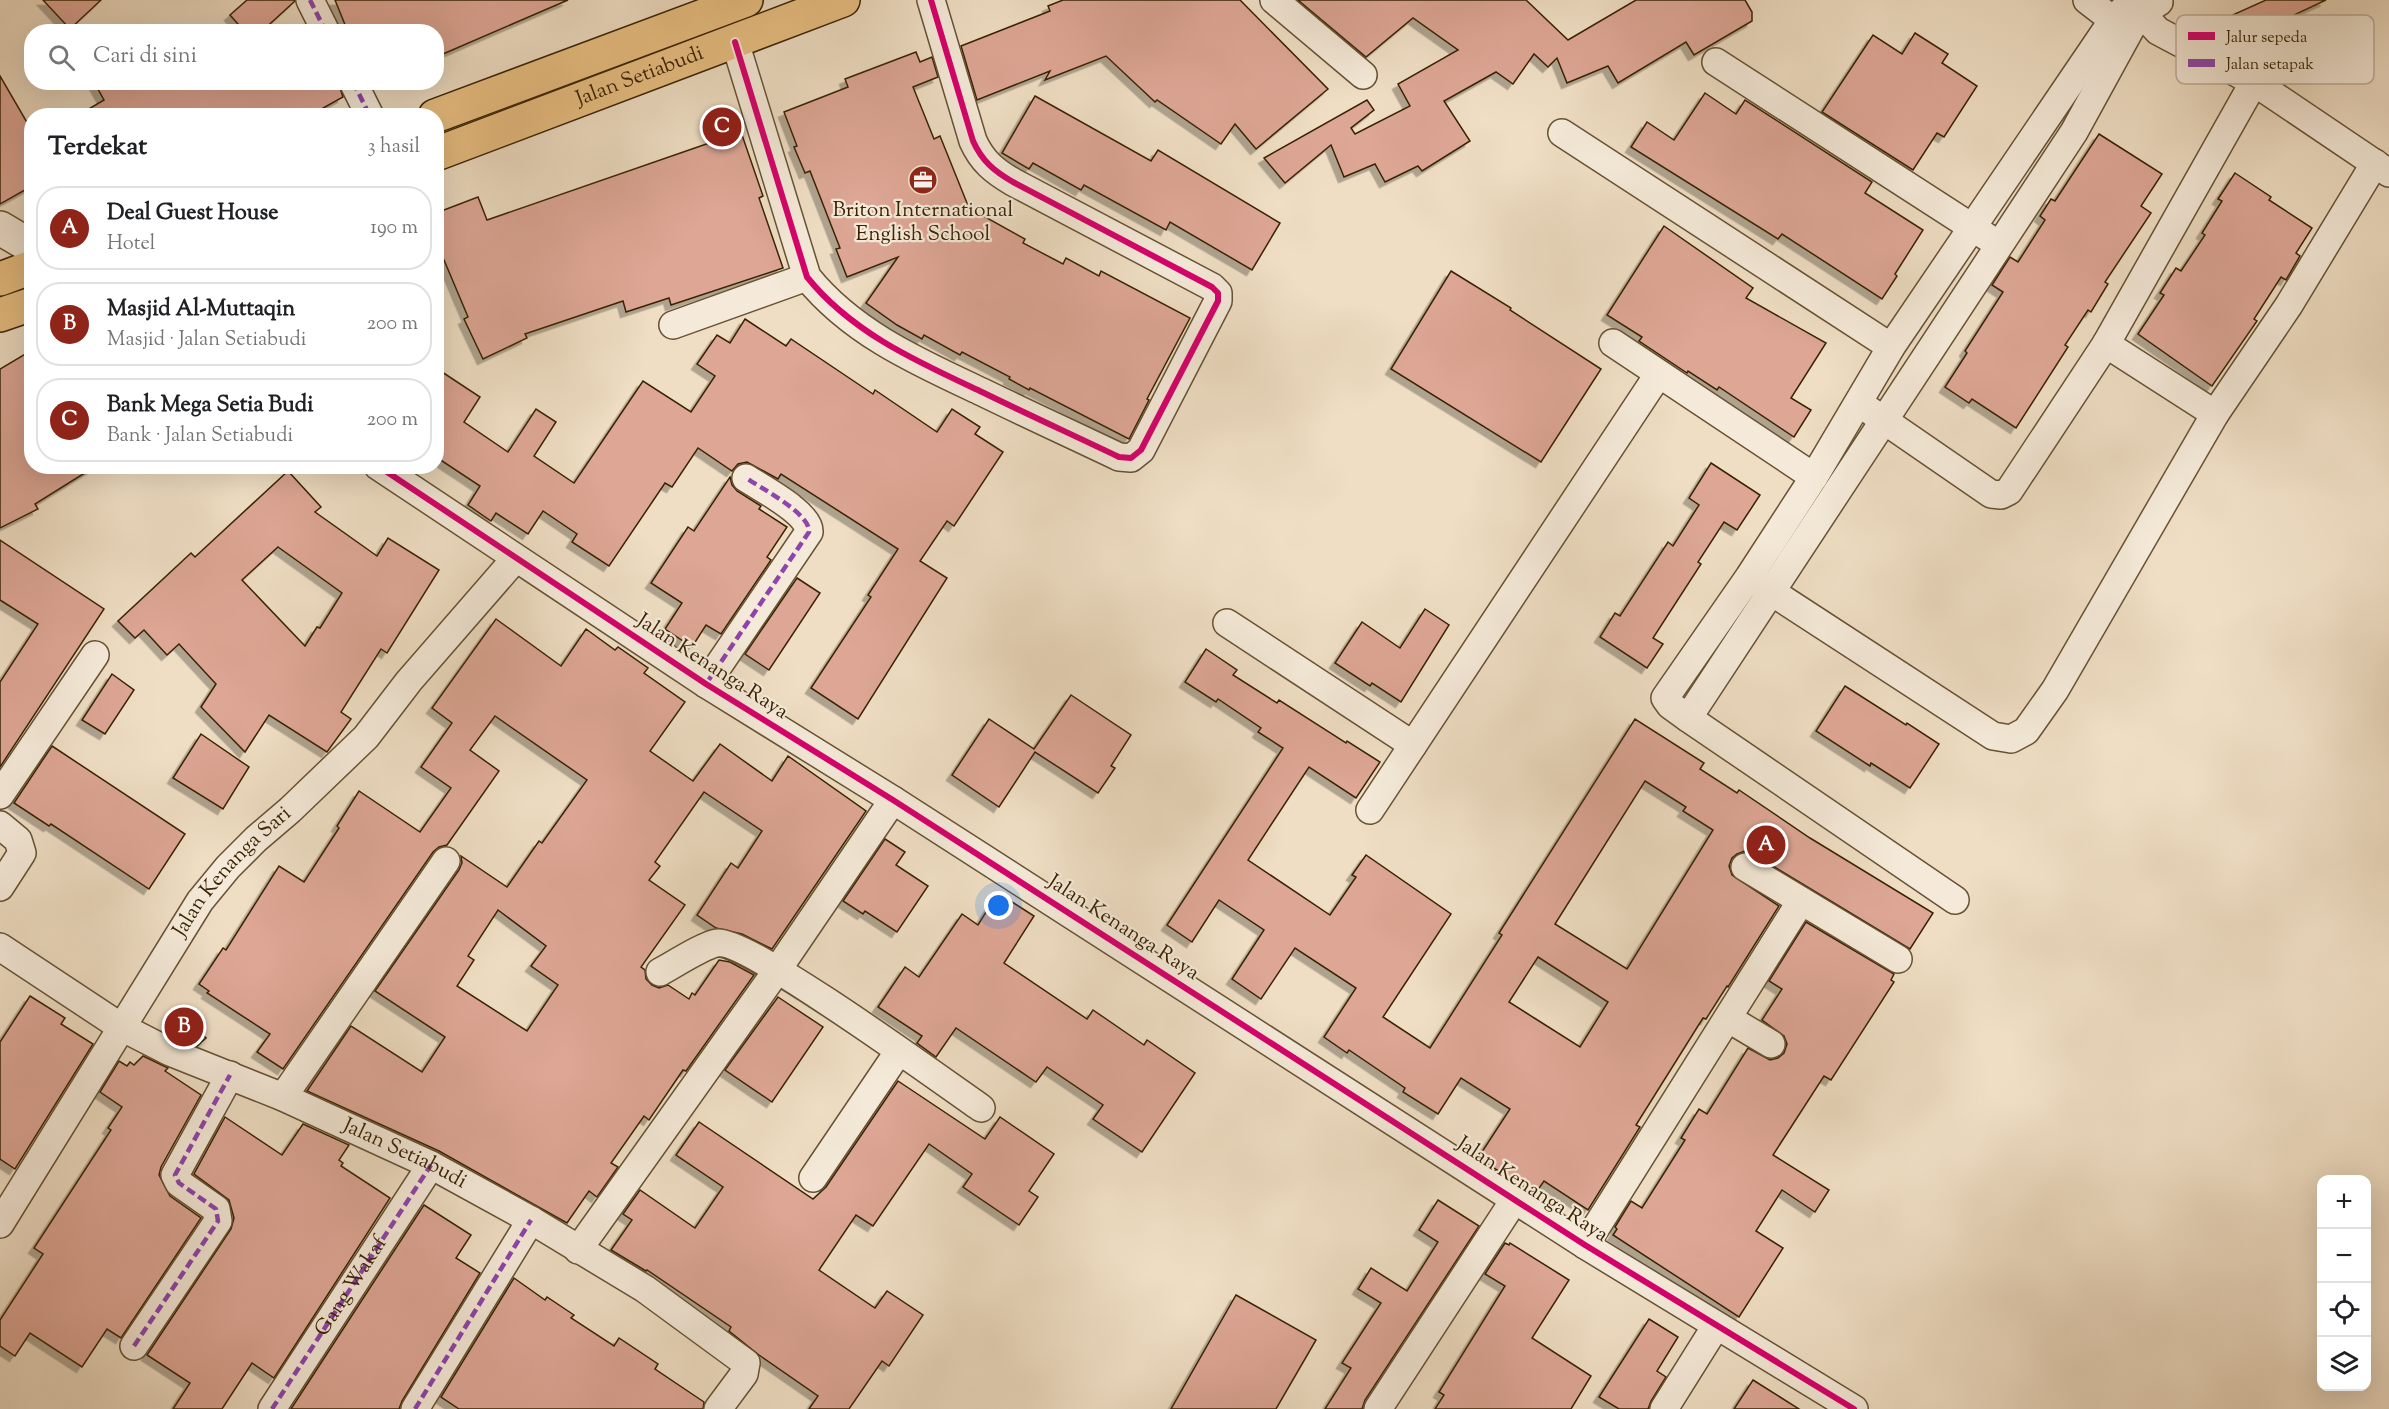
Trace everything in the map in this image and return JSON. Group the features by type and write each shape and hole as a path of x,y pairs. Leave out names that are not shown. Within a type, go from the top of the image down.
{"main road":[{"name":"Jalan Setiabudi","path":"444,113 746,0"},
{"name":"Jalan Setiabudi","path":"444,151 843,0"},
{"path":"0,279 24,270"},
{"path":"0,315 24,307"}],"street":[{"path":"310,0 322,24"},
{"path":"735,42 807,277 821,295 841,313 913,359 1119,457 1131,458 1141,450 1218,301 1218,293 1212,287 1013,182 987,164 979,155 973,141 931,0"},
{"path":"1274,0 1363,75"},
{"path":"2087,0 2139,13 2176,35"},
{"path":"1955,900 1688,718 1668,703 1666,696 1749,577 1814,477 1891,347 1973,228 2139,13"},
{"path":"1688,718 2073,132 2139,13"},
{"path":"1716,62 2000,244"},
{"path":"1858,402 1991,494 2005,494 2009,491 2106,344 2253,84"},
{"path":"1749,577 1993,736 2011,739 2026,731 2055,690 2215,414 2382,168 2257,84"},
{"path":"356,90 366,108"},
{"path":"1562,133 1891,347"},
{"path":"0,228 24,242"},
{"path":"673,325 807,277"},
{"path":"1613,343 1814,477"},
{"path":"2106,344 2215,414"},
{"path":"1370,810 1659,375"},
{"name":"Jalan Kenanga Raya","path":"390,474 706,684 893,800 1585,1245 1854,1409"},
{"path":"706,684 809,532 810,526 802,515 746,478"},
{"name":"Jalan Kenanga Sari","path":"0,1224 200,901 228,867 366,737 409,681 516,559"},
{"path":"1227,623 1413,745"},
{"path":"0,795 95,655"},
{"path":"578,1250 778,969 893,800"},
{"path":"0,825 18,840 22,853 0,887"},
{"path":"283,1097 446,861"},
{"path":"1745,867 1898,959"},
{"path":"1585,1245 1801,901"},
{"path":"660,972 716,943 729,945 778,969 981,1108"},
{"name":"Jalan Setiabudi","path":"0,947 121,1027 170,1052 283,1097 431,1165 531,1220 645,1289 746,1363 744,1374 718,1409"},
{"path":"1729,1019 1772,1044"},
{"path":"813,1178 899,1051"},
{"path":"134,1346 218,1221 216,1209 179,1183 176,1175 230,1075"},
{"name":"Gang Wakaf","path":"272,1409 431,1165"},
{"path":"1378,1409 1515,1199"},
{"path":"416,1409 531,1220"},
{"path":"1664,1409 1716,1326"}],"building":[{"path":"43,0 101,0 75,24 65,24"},
{"path":"247,0 295,1 270,24 238,24 230,15"},
{"path":"335,0 568,0 444,54 444,24 345,24"},
{"path":"1063,0 1240,0 1328,89 1256,149 1235,124 1221,144 1157,100 1155,102 1106,56 1045,80 1050,71 977,100 961,46 1050,11 1048,6"},
{"path":"1298,0 1526,0 1568,40 1636,0 1745,0 1752,12 1752,21 1694,55 1686,42 1618,83 1608,66 1567,83 1557,58 1548,67 1534,54 1513,84 1496,72 1444,101 1470,141 1422,171 1418,166 1385,182 1375,164 1344,177 1331,145 1285,183 1264,158 1367,100 1374,110 1351,128 1355,134 1410,106 1398,84 1458,50 1413,18 1366,57"},
{"path":"2266,0 2326,0 2294,15 2232,15"},
{"path":"1915,33 1948,54 1942,63 1977,86 1944,137 1937,133 1913,170 1822,112 1873,35 1902,54"},
{"path":"916,52 920,62 932,57 938,77 913,87 934,139 940,136 969,208 1025,239 1023,243 1063,264 1066,258 1099,276 1101,271 1190,318 1147,399 1149,400 1129,439 1030,388 1029,390 1009,379 1010,377 962,352 960,355 924,335 922,339 866,303 898,257 847,277 836,249 840,248 810,171 805,173 794,147 797,146 784,112 848,87 845,79"},
{"path":"0,76 24,117 24,190 0,204"},
{"path":"98,90 341,90 343,97 323,108 90,108 104,100"},
{"path":"1705,93 1736,114 1745,100 1872,182 1865,193 1923,230 1882,299 1782,234 1778,239 1631,147 1647,122 1674,140"},
{"path":"1035,96 1151,161 1158,150 1280,223 1252,270 1170,222 1166,230 1084,185 1081,190 1033,163 1029,169 1002,153"},
{"path":"741,132 763,196 759,198 783,268 671,305 669,298 626,312 623,301 525,334 527,338 483,359 464,319 468,317 444,260 444,210 478,197 487,220"},
{"path":"2099,134 2162,174 2141,206 2151,213 2105,282 2108,284 2091,312 2088,310 2065,345 2068,347 2016,428 1972,399 1969,403 1945,387 2003,292 1992,285 2010,257 2018,262 2045,220 2040,216 2051,199 2055,201"},
{"path":"2235,173 2271,197 2269,200 2312,228 2296,253 2300,256 2286,280 2281,277 2254,319 2257,321 2212,386 2138,334 2164,295 2160,293 2176,268 2181,271 2205,235 2202,233 2222,201 2218,199"},
{"path":"1664,226 1753,288 1746,298 1826,343 1791,398 1811,410 1794,437 1719,387 1717,390 1688,371 1687,373 1639,341 1642,337 1607,315"},
{"path":"1451,271 1511,308 1510,310 1601,369 1541,462 1391,369"},
{"path":"745,319 786,346 791,339 873,394 875,390 937,432 952,409 980,427 975,434 1003,452 954,526 947,521 920,561 947,578 858,719 811,688 871,597 868,595 898,549 781,474 778,479 747,462 738,464 732,471 698,448 672,487 665,483 609,566 572,542 577,534 543,511 528,534 496,513 491,521 468,505 480,486 444,462 444,373 480,397 464,422 508,452 536,409 556,422 534,456 574,483 643,381 691,412 715,376 697,364 717,335 730,343"},
{"path":"24,355 24,474 83,474 35,504 38,509 0,528 0,369"},
{"path":"1711,463 1760,495 1737,530 1724,522 1698,562 1701,564 1653,638 1663,644 1647,668 1600,637 1615,613 1620,616 1668,542 1673,546 1699,505 1689,498"},
{"path":"285,474 291,474 321,507 315,512 377,556 388,538 439,570 387,653 381,649 341,712 351,719 327,752 269,715 245,752 201,707 216,684 179,644 167,655 144,630 135,638 118,621 191,553 195,557","holes":["278,547 342,593 320,628 317,627 305,646 242,580"]},
{"path":"730,477 737,491 761,506 759,509 787,527 767,557 771,560 721,634 706,625 692,647 665,629 682,603 651,583 688,527 694,531"},
{"path":"0,540 104,609 0,767 0,682 38,624 0,600"},
{"path":"797,578 820,593 769,670 745,654"},
{"path":"1425,609 1449,625 1401,702 1372,683 1370,686 1335,663 1362,622 1400,648"},
{"path":"496,619 561,666 586,629 615,650 618,647 648,668 644,673 685,702 650,751 693,781 720,744 772,781 788,756 866,811 772,949 742,934 716,928 697,915 731,863 738,868 762,831 704,792 655,862 660,866 649,880 685,905 641,967 645,970 646,979 652,985 659,988 668,985 689,999 692,993 695,995 719,960 730,962 754,975 649,1120 644,1116 611,1163 618,1167 597,1197 589,1191 567,1223 439,1151 307,1091 351,1026 422,1072 445,1037 375,991 459,870 462,863 461,856 507,887 539,841 542,843 587,780 495,716 470,750 499,771 447,845 433,852 283,1069 257,1052 270,1034 207,993 209,991 199,984 223,948 226,950 279,866 304,882 339,828 337,826 359,791 420,832 451,788 421,767 452,723 432,708","holes":["498,910 546,946 531,966 558,985 527,1031 457,986 474,960 468,956"]},
{"path":"1206,649 1237,670 1233,675 1277,703 1279,700 1380,762 1356,798 1309,767 1248,860 1330,915 1356,877 1352,875 1366,855 1451,914 1383,1017 1430,1048 1502,935 1499,933 1635,719 1704,763 1700,769 1737,793 1739,790 1810,838 1933,913 1910,949 1753,854 1745,851 1737,854 1732,858 1729,866 1732,875 1779,906 1728,987 1706,1019 1703,1018 1636,1125 1640,1127 1588,1210 1544,1181 1535,1194 1478,1158 1510,1109 1461,1078 1438,1114 1403,1092 1405,1088 1349,1050 1347,1053 1324,1037 1356,988 1295,948 1261,999 1232,979 1264,930 1219,900 1192,942 1167,925 1283,748 1258,732 1261,728 1218,699 1216,702 1185,682","holes":["1645,781 1686,807 1683,811 1713,830 1627,969 1555,924","1538,957 1608,1002 1580,1047 1509,1002"]},
{"path":"112,674 134,690 105,734 82,720"},
{"path":"1845,686 1939,744 1910,788 1871,763 1870,766 1816,731"},
{"path":"1071,695 1131,735 1111,766 1115,768 1098,793 1035,752 999,807 952,775 989,719 1034,749"},
{"path":"201,734 249,767 223,809 173,778"},
{"path":"52,746 185,834 149,889 51,824 49,826 14,803"},
{"path":"885,839 905,852 896,865 928,886 897,932 865,911 863,914 843,901"},
{"path":"998,893 1034,916 1004,963 1087,1019 1093,1010 1144,1045 1147,1040 1195,1073 1142,1152 1093,1119 1103,1105 1047,1067 1036,1082 956,1028 936,1057 917,1043 922,1036 878,1007 905,967 919,977 962,914 978,925"},
{"path":"1806,922 1894,974 1891,980 1894,982 1831,1080 1824,1076 1773,1155 1829,1190 1815,1212 1782,1190 1756,1231 1783,1248 1739,1317 1613,1235 1617,1229 1615,1227 1631,1201 1642,1208 1685,1140 1681,1138 1699,1109 1707,1114 1748,1048 1770,1060 1784,1053 1787,1044 1784,1036 1762,1020 1782,989 1769,981"},
{"path":"30,996 65,1018 61,1024 93,1044 15,1169 0,1159 0,1042"},
{"path":"778,997 823,1027 772,1102 725,1070"},
{"path":"184,1016 206,1038 197,1046 167,1033"},
{"path":"143,1056 168,1068 165,1071 201,1095 161,1167 159,1175 170,1196 201,1218 121,1338 107,1329 82,1367 30,1333 15,1356 0,1346 0,1320 43,1254 34,1248 111,1130 108,1128 122,1107 100,1092 119,1061 127,1066 130,1062 134,1065"},
{"path":"898,1081 985,1139 1000,1117 1054,1154 1029,1191 1038,1197 1019,1225 963,1187 972,1174 929,1144 873,1226 856,1215 819,1270 875,1308 887,1291 923,1315 889,1366 882,1361 849,1409 809,1409 818,1396 759,1355 729,1331 731,1327 647,1270 611,1250 632,1220 623,1214 640,1190 695,1228 723,1187 676,1155 699,1122 813,1199 826,1187"},
{"path":"225,1117 282,1155 303,1124 349,1145 339,1160 343,1163 341,1166 390,1198 274,1378 252,1363 222,1409 173,1409 190,1383 147,1355 231,1229 234,1218 229,1200 194,1174"},
{"path":"1438,1200 1479,1226 1365,1400 1362,1409 1325,1409 1351,1368 1342,1363 1381,1303 1358,1289 1371,1268 1407,1291 1438,1242 1419,1230"},
{"path":"424,1205 471,1235 456,1258 480,1273 399,1409 291,1409"},
{"path":"1505,1243 1509,1245 1510,1243 1569,1280 1532,1338 1591,1376 1571,1409 1435,1409 1444,1395 1439,1392 1505,1286 1485,1274"},
{"path":"514,1278 545,1300 547,1297 574,1315 571,1318 614,1346 619,1338 658,1364 655,1369 704,1402 703,1409 459,1409 441,1397"},
{"path":"1236,1295 1316,1340 1276,1409 1171,1409"},
{"path":"1649,1319 1678,1337 1657,1371 1666,1377 1648,1409 1619,1409 1599,1397"},
{"path":"1753,1380 1799,1409 1734,1409"}],"marked path":[{"path":"310,0 322,24"},
{"path":"357,90 366,108"},
{"path":"706,684 809,532 802,517 794,510 746,478"},
{"path":"134,1346 218,1221 216,1209 179,1183 175,1175 230,1075"},
{"path":"272,1409 431,1165"},
{"path":"415,1409 531,1220"}],"cycle path":[{"path":"735,42 807,277 825,297 865,330 910,357 1119,457 1131,458 1141,450 1218,301 1218,293 1212,287 1013,182 989,165 973,141 931,0"},
{"path":"390,474 706,684 893,800 1585,1245 1854,1409"}],"place":[{"name":"Bank Mega Setia Budi","path":"722,127"},
{"name":"Briton International English School","path":"923,180"},
{"name":"Deal Guest House","path":"1766,845"},
{"name":"Masjid Al-Muttaqin","path":"184,1027"}]}
